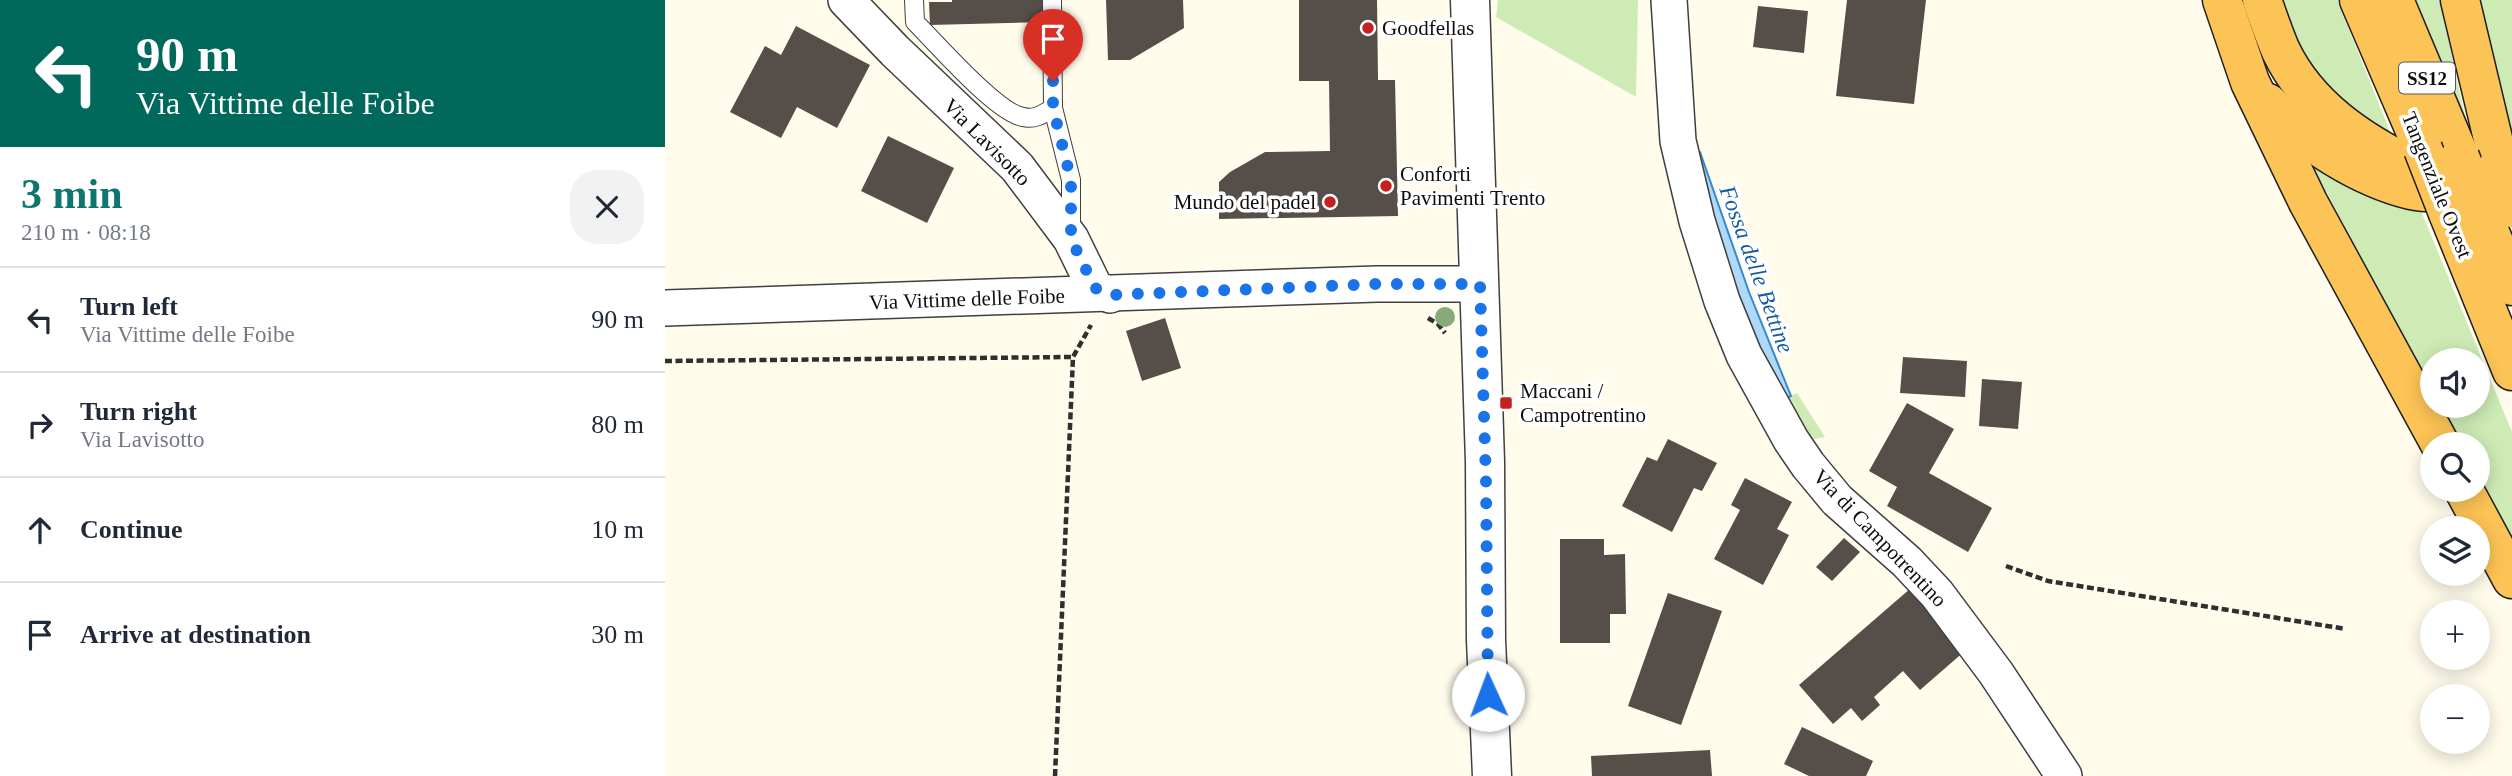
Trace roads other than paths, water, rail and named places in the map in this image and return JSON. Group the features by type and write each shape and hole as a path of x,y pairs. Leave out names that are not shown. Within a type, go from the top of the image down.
{"highway":[{"path":"2222,0 2250,82 2308,202 2433,432"},
{"path":"2262,0 2282,52 2305,89 2333,118 2372,146 2473,196"},
{"name":"Tangenziale Ovest","path":"2359,0 2423,149 2473,196 2512,371"},
{"name":"Tangenziale Ovest","path":"2394,0 2512,286"},
{"path":"2250,82 2282,118 2319,147 2367,174 2413,191 2473,196 2505,176 2460,0"},
{"path":"2470,502 2512,579"}],"street":[{"name":"Via Lavisotto","path":"846,0 895,51 1017,167 1071,239 1095,288 1110,295"},
{"name":"Via di Campotrentino","path":"1669,0 1678,141 1697,220 1722,301 1744,355 1791,440 1808,465 1837,500 1907,562 1937,594 1996,673 2064,776"},
{"path":"1470,4 1486,482 1486,640 1492,776"},
{"name":"Via Vittime delle Foibe","path":"665,308 1377,284 1480,284"}],"lane":[{"path":"914,0 915,23 984,91 1013,114 1024,118 1039,117 1053,108"},
{"path":"1052,0 1053,108 1071,180 1071,239"}],"water":[{"path":"1700,152 1749,292 1791,396 1784,399 1739,307 1688,154"}],"place":[{"name":"Goodfellas","path":"1368,28"},
{"name":"Conforti Pavimenti Trento","path":"1386,186"},
{"name":"Mundo del padel","path":"1330,202"},
{"name":"Maccani / Campotrentino","path":"1506,403"}],"water label":[{"name":"Fossa delle Bettine","path":"1757,269"}]}
